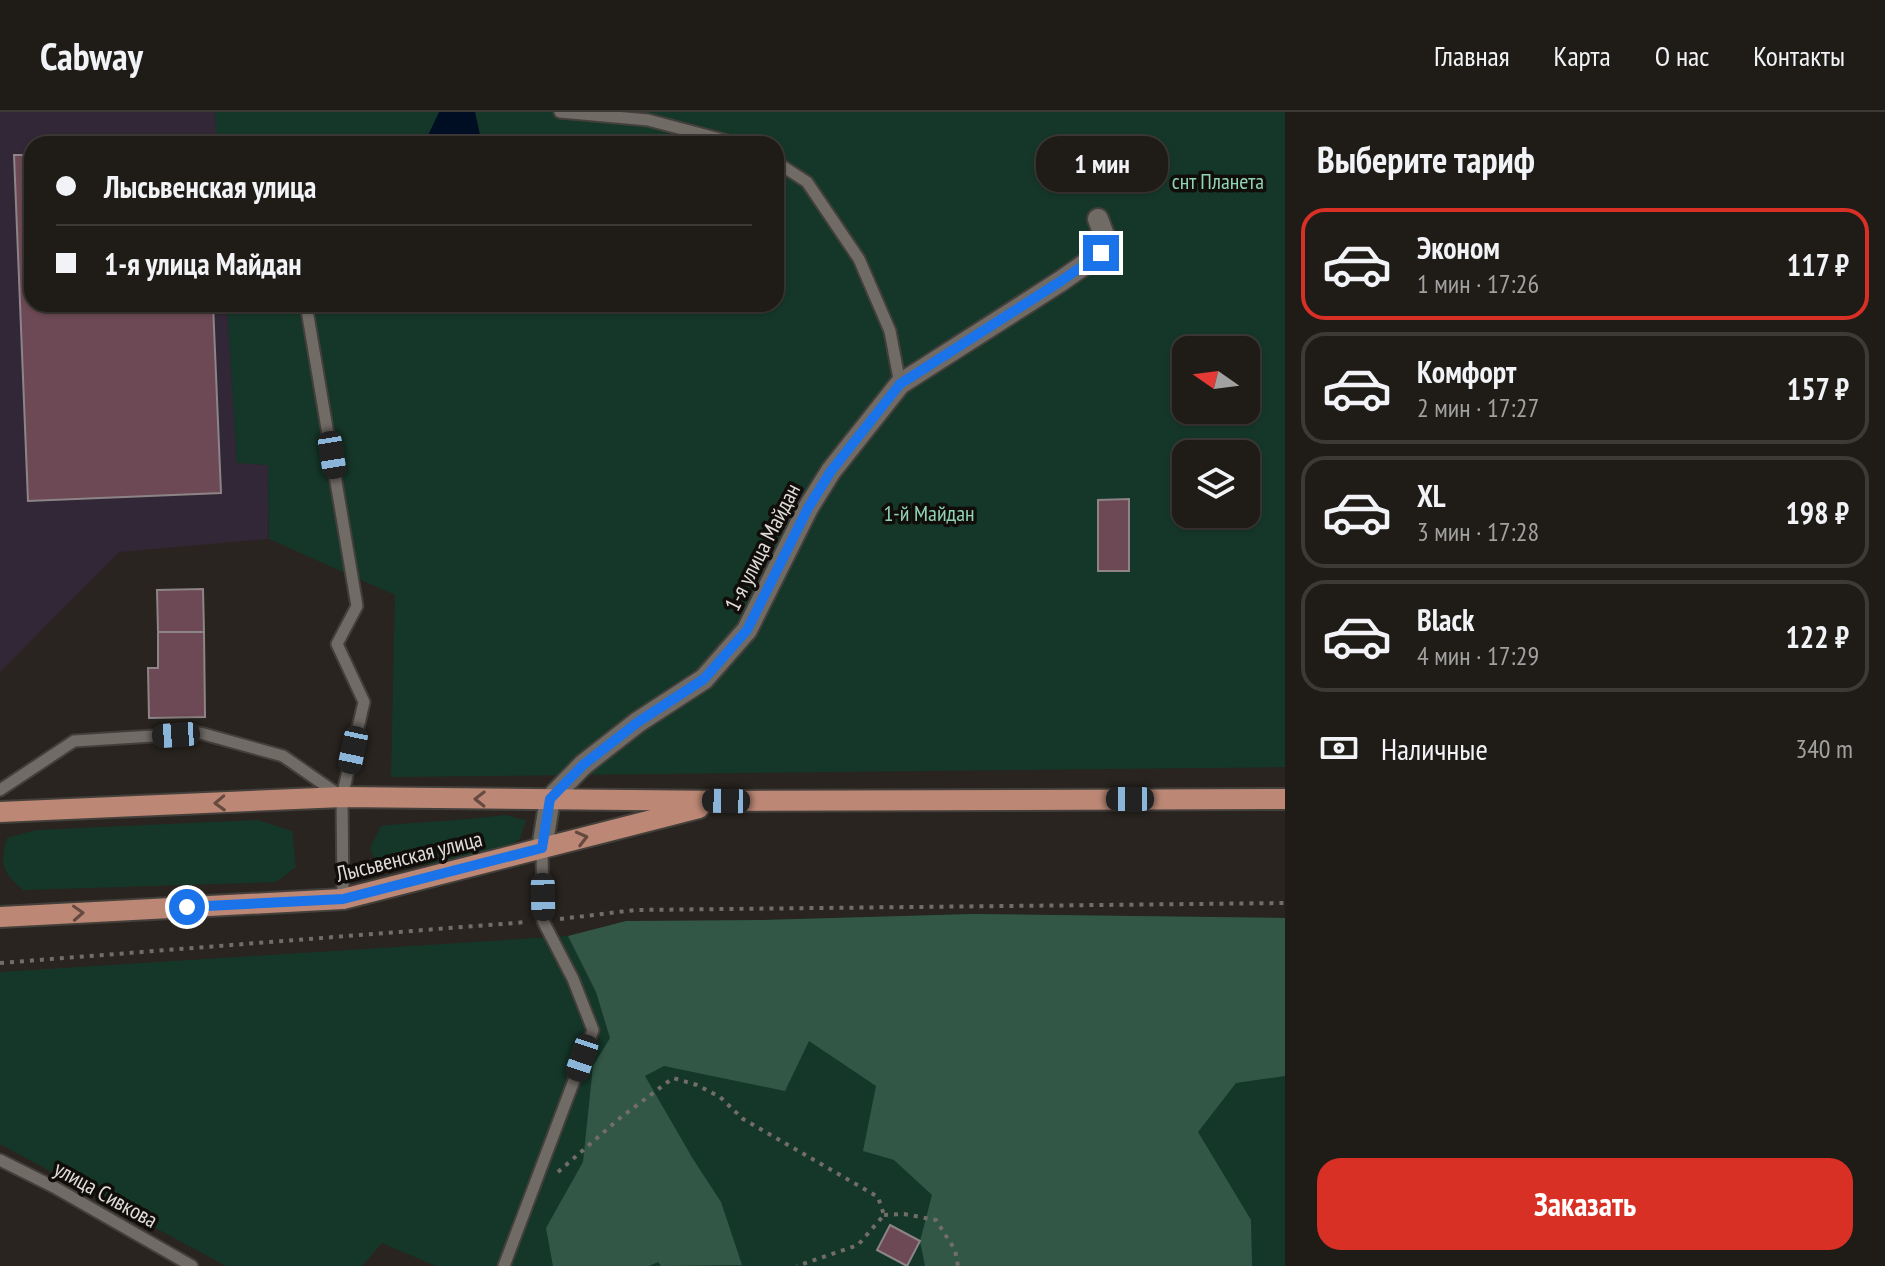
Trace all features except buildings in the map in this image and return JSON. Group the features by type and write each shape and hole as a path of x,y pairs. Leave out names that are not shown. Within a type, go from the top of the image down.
{"main road":[{"name":"Лысьвенская улица","path":"0,812 342,797 726,801 1285,799"},
{"name":"Лысьвенская улица","path":"0,917 343,899 726,801"}],"street":[{"name":"1-я улица Майдан","path":"550,799 583,765 638,722 704,679 747,630 808,508 831,471 900,384 1101,253 1106,240 1098,219"},
{"path":"542,848 550,799"}],"lane":[{"path":"560,112 648,120 709,136"},
{"path":"784,167 807,182 859,259 890,331 900,384"},
{"path":"307,312 357,606 337,644 364,702 342,797 343,899"},
{"path":"0,790 74,741 200,733 283,756 342,797"},
{"path":"504,1266 593,1030 573,979 543,921 542,848"},
{"name":"улица Сивкова","path":"0,1160 54,1187 192,1266"}],"path":[{"path":"0,963 543,921 635,910 1285,903"},
{"path":"532,1194 620,1118 673,1078 697,1085 720,1097 743,1119 878,1197 884,1215"},
{"path":"797,1266 858,1245 884,1215 904,1214 936,1220 955,1250 958,1266"}],"shaded area":[{"path":"0,112 215,112 216,136 24,136 24,312 228,312 237,462 268,465 268,539 119,552 0,672"}],"green space":[{"name":"1-й Майдан","path":"215,112 1285,112 1285,767 391,777 395,595 269,539 268,465 237,463 228,312 784,312 784,136 216,136"},
{"path":"504,815 526,820 520,839 499,852 392,870 376,863 370,848 381,826"},
{"path":"258,820 292,831 296,867 276,882 23,890 7,873 3,862 7,838 36,830"},
{"path":"973,914 1285,918 1285,1266 436,1266 382,1243 362,1266 226,1266 0,1144 0,972 568,936 760,920"},
{"path":"973,914 1285,918 1285,1076 1236,1083 1198,1132 1251,1220 1252,1266 925,1266 920,1241 932,1195 894,1160 863,1151 876,1086 809,1041 785,1091 664,1066 645,1076 721,1202 742,1265 661,1266 658,1262 649,1266 553,1266 546,1228 583,1162 593,1066 610,1038 596,992 568,936 626,921"}],"water":[{"path":"439,112 475,112 480,136 428,136"}],"route":[{"path":"187,907 343,899 542,848 550,799 583,765 638,722 704,679 747,630 808,508 831,471 900,384 1101,253"}],"park label":[{"name":"снт Планета","path":"1218,181"}]}
